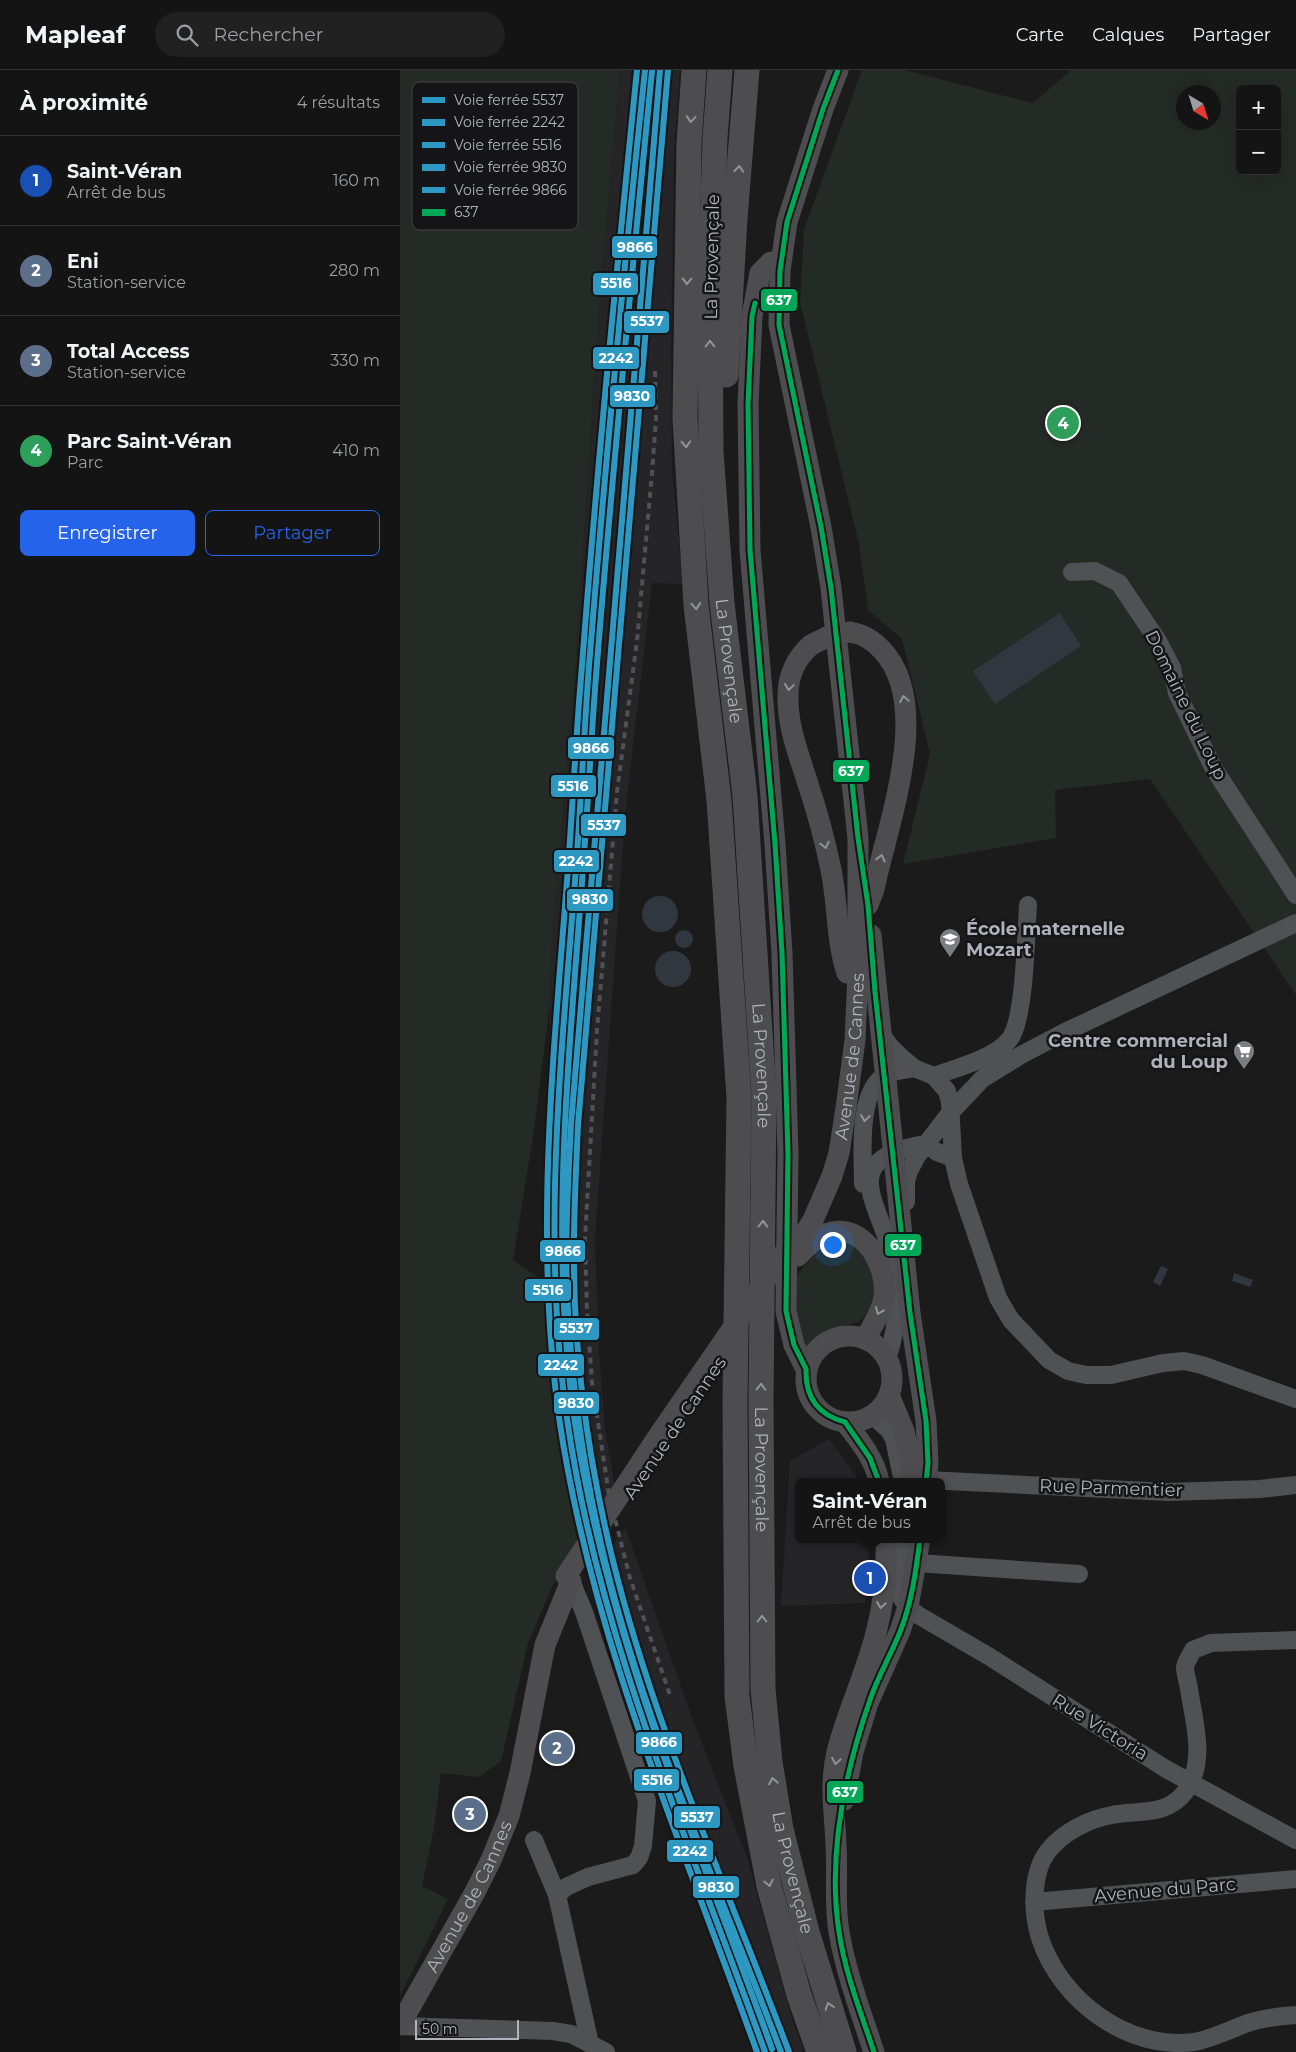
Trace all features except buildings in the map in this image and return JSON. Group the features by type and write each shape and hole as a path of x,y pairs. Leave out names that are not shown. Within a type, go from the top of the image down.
{"highway":[{"name":"La Provençale","path":"694,70 689,143 685,418 696,605 719,800 739,1098 735,1402 737,1696 746,1766 769,1886 799,1995 819,2052"},
{"name":"La Provençale","path":"720,70 715,138 710,309 711,451 722,603 744,796 764,1095 761,1392 763,1688 770,1762 781,1829 806,1932 844,2052"},
{"path":"722,603 727,346 747,70"}],"main road":[{"name":"Avenue de Cannes","path":"400,2025 491,1860 509,1816 545,1645 568,1578 659,1435 796,1247 826,1165 840,1082 849,960 846,857 820,588 772,356 770,320 770,262 790,168 825,70"},
{"name":"Avenue de Cannes","path":"568,1578 778,1277 812,1220 832,1176 839,1153 855,1040 858,975 858,838 831,588 819,517 779,325 778,294 786,222 823,109 838,70"},
{"path":"770,262 760,274 752,316 748,404 750,550 776,844 782,953 788,1154 786,1311 794,1345 806,1369"},
{"path":"847,973 843,962 830,867 821,828 792,729 788,693 793,670 802,653 811,645 831,635 850,632 870,640 888,657 898,673 906,706 906,741 900,776 874,889 868,905"},
{"path":"858,838 868,905 910,1313 926,1421 928,1464 923,1478"},
{"path":"796,1247 808,1246 823,1235 842,1232 852,1234 868,1246 878,1261 884,1281 884,1299 865,1339"},
{"path":"844,1336 865,1339 877,1346 887,1359 892,1375 889,1395 884,1404 872,1415 857,1421 845,1422 826,1416 815,1406 806,1388 806,1369 812,1356 827,1341 844,1336"},
{"path":"889,1395 921,1478"},
{"path":"845,1422 862,1445 878,1478"},
{"path":"874,2052 856,1999 839,1932 832,1785 837,1752 876,1633 882,1602 886,1543"},
{"path":"836,1844 847,1779 859,1731 868,1703 900,1631 908,1607 920,1543"}],"street":[{"name":"Domaine du Loup","path":"1072,572 1095,571 1119,583 1158,640 1172,668 1178,693 1214,769 1296,896"},
{"path":"934,1076 999,1049 1016,1030 1020,1009 1028,905"},
{"path":"903,1244 907,1225 906,1181 909,1171 926,1144 950,1113 982,1080 1021,1055 1065,1032 1296,924"},
{"path":"880,1032 889,1045 914,1068 934,1076 947,1090 953,1158 959,1184 998,1298 1011,1320 1049,1360 1068,1371 1086,1375 1110,1375 1163,1363 1184,1361 1202,1365 1296,1399"},
{"path":"884,1281 885,1263 882,1250 864,1196 862,1145 865,1114 868,1099 876,1083 885,1075 914,1068"},
{"path":"947,1090 982,1080"},
{"path":"887,1359 894,1342 897,1308 896,1283 893,1259 870,1191 870,1174 878,1161 893,1152 926,1144 937,1152 953,1158"},
{"path":"872,1415 889,1430 894,1439 902,1478"},
{"name":"Rue Parmentier","path":"945,1482 1168,1492 1260,1489 1296,1485"},
{"path":"903,1543 898,1593 908,1607"},
{"path":"917,1563 1079,1574"},
{"path":"556,1895 566,1887 588,1877 633,1865 639,1858 642,1846 647,1801 584,1612 568,1578"},
{"name":"Rue Victoria","path":"908,1607 1158,1764 1296,1840"},
{"path":"1296,1640 1211,1643 1194,1650 1185,1666 1197,1747 1196,1764 1191,1782 1175,1803 1166,1807 1092,1820 1071,1831 1048,1852 1036,1876 1034,1902 1036,1927 1044,1951 1060,1979 1088,2008 1117,2028 1148,2039 1174,2043 1196,2041 1251,2022 1277,2016 1296,2015"},
{"path":"534,1840 556,1895 590,2044"},
{"name":"Avenue du Parc","path":"1034,1902 1296,1879"},
{"path":"400,2025 552,2031 571,2034 606,2052"}],"shaded area":[{"path":"400,70 620,70 600,293 575,675 552,942 550,1004 533,1137 513,1260 545,1282 561,1449 578,1548 553,1585 528,1643 501,1761 479,1777 441,1773 434,1828 422,1886 448,1899 400,1996"},
{"path":"620,70 680,70 674,151 671,351 672,468 683,584 652,583 625,815 595,1238 599,1351 605,1429 616,1492 578,1548 569,1506 552,1370 545,1283 550,1004 552,942 575,675 600,293"},
{"path":"862,70 905,70 1033,103 1071,70 1296,70 1296,995 1150,779 1055,790 1056,838 903,864 930,754 902,639 868,610 859,544 800,302 804,229"},
{"path":"1060,613 1081,646 995,704 973,671"},
{"path":"660,896 667,897 673,901 677,907 677,921 673,927 667,931 660,932 653,931 647,927 643,921 642,914 643,907 647,901 653,897"},
{"path":"684,930 690,933 693,939 690,945 684,948 678,945 675,939 678,933"},
{"path":"673,951 680,952 686,956 690,962 690,976 686,982 680,986 673,987 666,986 660,982 656,976 655,969 656,962 660,956 666,952"},
{"path":"841,1240 855,1245 873,1264 875,1299 868,1313 859,1322 824,1331 806,1348 790,1286 811,1258 824,1248"},
{"path":"1161,1266 1168,1269 1160,1286 1153,1282"},
{"path":"1234,1273 1253,1280 1250,1287 1232,1281"},
{"path":"829,1439 858,1478 795,1478 795,1543 871,1543 866,1573 865,1603 781,1606 790,1461"},
{"path":"625,1527 691,1715 747,1858 792,2019 804,2052 753,2052 657,1797 587,1582"}],"railway":[{"path":"655,371 656,419 652,473 637,641 617,792 597,1030 585,1238 587,1311 592,1382 609,1495 630,1578 671,1698"}],"rail line":[{"name":"5516","path":"637,70 594,517 552,1076 547,1216 552,1355 560,1424 575,1505 594,1585 617,1664 643,1743 757,2052"},
{"name":"2242","path":"645,70 615,368 589,666 556,1146 555,1286 568,1425 583,1506 602,1586 625,1665 651,1743 765,2052"},
{"name":"9830","path":"660,70 571,1124 566,1251 569,1327 575,1394 591,1495 605,1561 622,1624 663,1748 781,2052"},
{"name":"5537","path":"668,70 578,1125 574,1234 577,1343 585,1417 597,1490 630,1624 671,1748 789,2052"},
{"name":"9866","path":"652,71 602,600 568,1076 562,1215 563,1285 567,1354 575,1423 590,1504 609,1584 632,1663 686,1818 772,2049"}],"transit line":[{"name":"637","path":"838,70 823,109 787,222 780,271 779,325 821,527 831,588 858,838 868,905 875,992 910,1313 926,1421 928,1463 926,1478"},
{"name":"637","path":"755,303 752,316 748,404 750,550 775,844 782,953 788,1154 786,1311 794,1345 806,1369"},
{"name":"637","path":"806,1369 808,1388 815,1403 827,1415 845,1422"},
{"name":"637","path":"845,1422 870,1458 878,1478"},
{"name":"637","path":"874,2052 845,1963 839,1932 835,1872 837,1842 846,1783 853,1754 871,1697 908,1609 919,1543"}],"place":[{"name":"Parc Saint-Véran","path":"1063,423"},
{"name":"École maternelle Mozart","path":"950,958"},
{"name":"Centre commercial du Loup","path":"1244,1070"},
{"name":"Saint-Véran","path":"870,1578"},
{"name":"Eni","path":"557,1748"},
{"name":"Total Access","path":"470,1814"}]}
